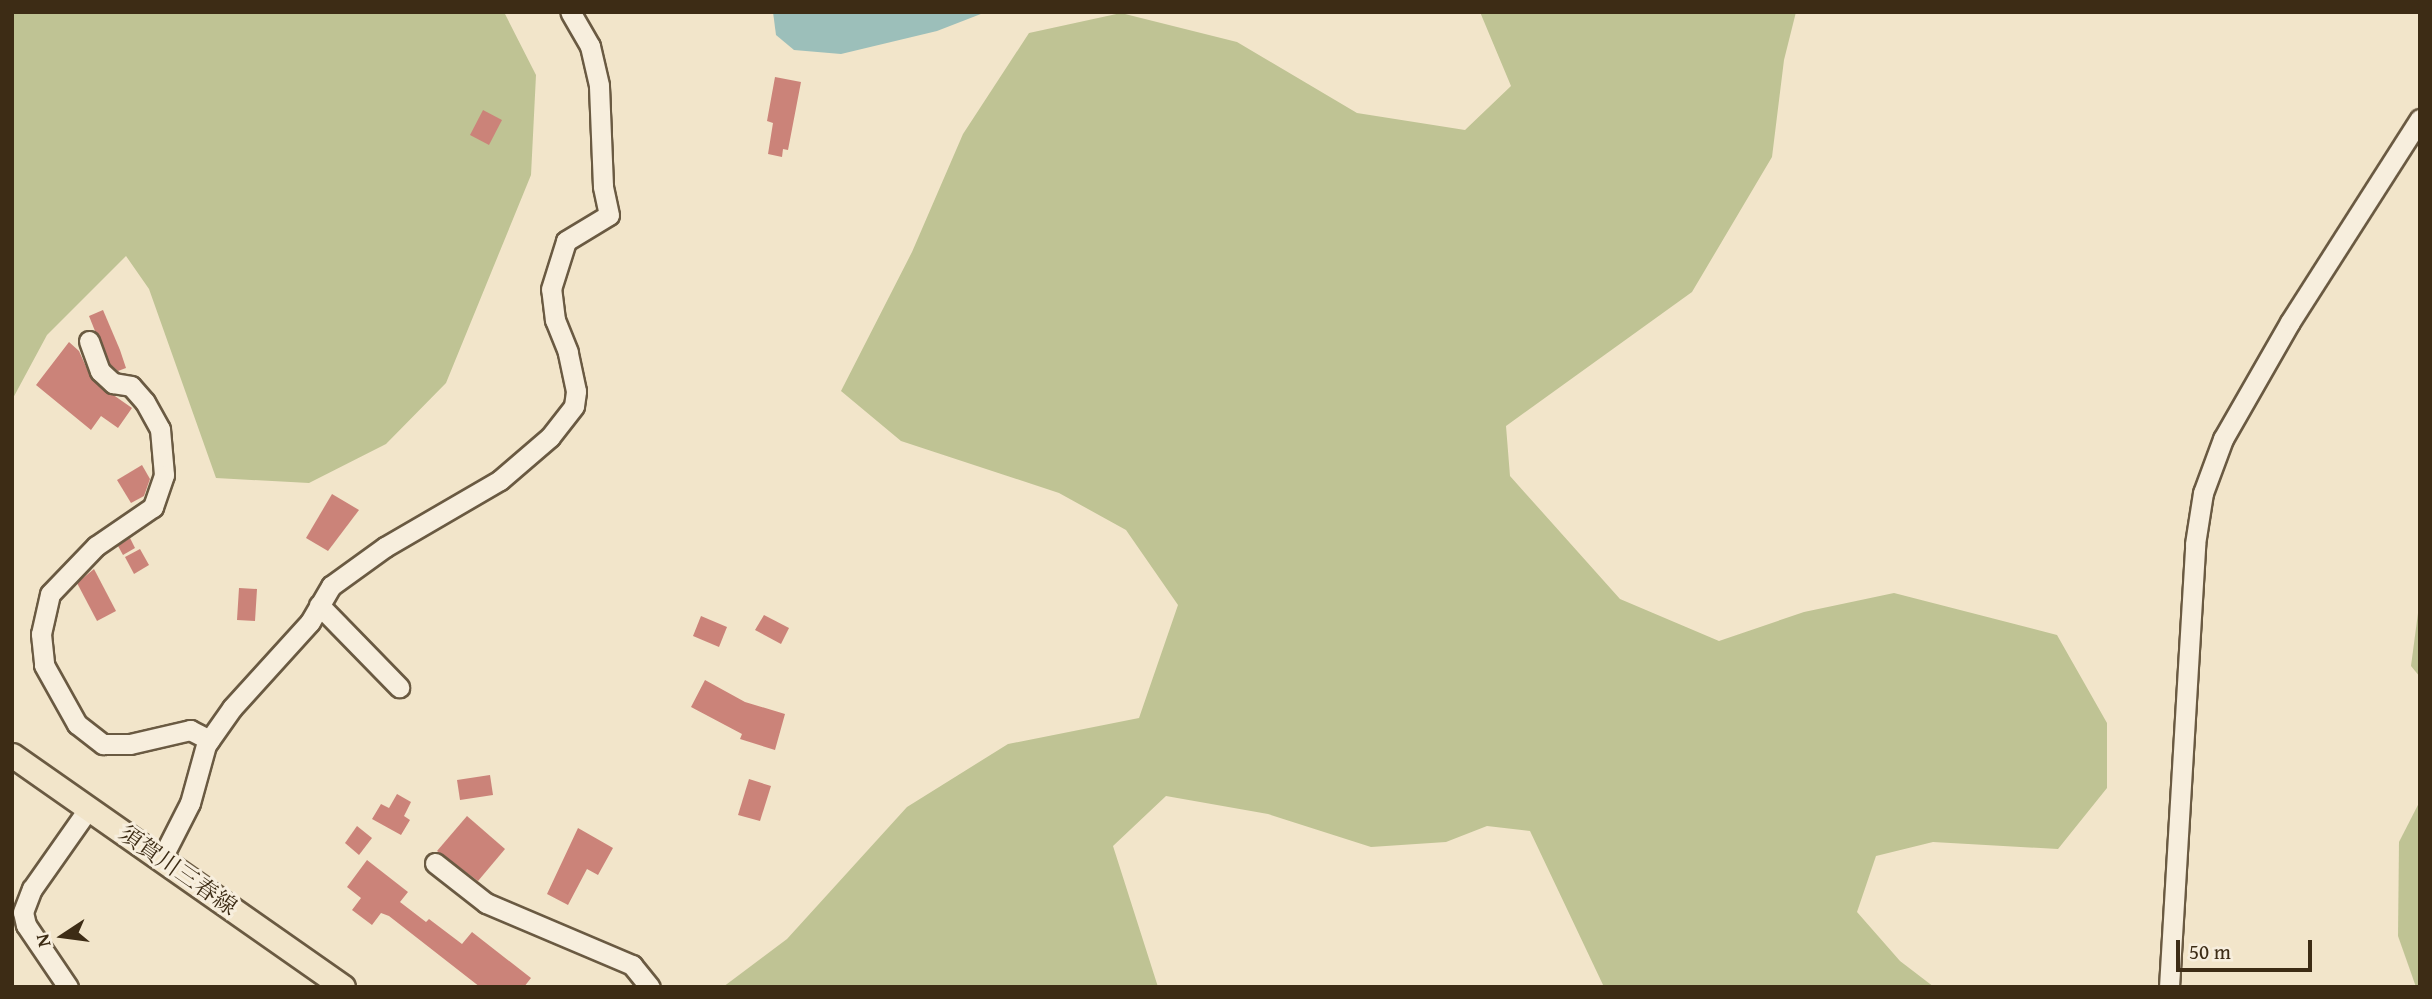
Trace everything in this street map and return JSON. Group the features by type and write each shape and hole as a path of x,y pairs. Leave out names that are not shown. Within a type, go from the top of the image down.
{"main road":[{"name":"須賀川三春線","path":"12,755 163,856 343,987"}],"street":[{"path":"163,856 190,803 210,740 232,708 310,622 331,586 385,547 500,480 550,437 574,406 574,378 555,320 551,289 566,241 609,215 603,186 599,85 590,46 570,12"},
{"path":"2169,987 2194,544 2203,493 2223,439 2290,322 2420,119"},
{"path":"89,341 100,371 113,383 131,386 160,429 164,475 153,507 96,546 51,594 41,634 44,664 77,724 103,744 130,744 190,730 210,740"},
{"path":"318,605 399,687"},
{"path":"68,987 26,925 23,912 32,889 89,808"},
{"path":"435,863 486,902 632,965 650,987"}],"green space":[{"path":"12,12 504,12 536,75 531,175 446,383 386,444 309,483 216,478 149,289 126,256 47,335 12,400"},
{"path":"1480,12 1796,12 1784,60 1772,157 1692,292 1506,426 1510,476 1620,599 1719,641 1804,612 1894,593 2057,635 2107,723 2107,788 2058,849 1933,842 1876,856 1857,912 1900,961 1934,987 1604,987 1530,831 1487,826 1446,842 1371,847 1268,814 1166,796 1113,846 1158,987 723,987 787,939 907,807 1008,744 1139,718 1178,605 1126,530 1059,493 901,441 841,391 912,252 963,134 1029,33 1121,13 1237,42 1357,113 1465,130 1511,86"},
{"path":"2420,598 2420,677 2411,666"},
{"path":"2420,801 2420,987 2416,987 2398,936 2399,842"}],"water":[{"path":"773,12 986,12 937,31 841,54 794,50 776,35"}],"building":[{"path":"775,77 801,82 788,150 783,149 782,157 768,154 773,123 767,121"},
{"path":"483,110 502,120 489,145 470,135"},
{"path":"103,310 126,368 118,371 110,364 89,316"},
{"path":"69,342 79,351 92,380 132,408 118,428 101,416 91,430 36,385"},
{"path":"142,465 150,479 144,496 131,503 117,480"},
{"path":"332,494 359,510 328,551 306,538"},
{"path":"130,538 135,548 123,555 118,546"},
{"path":"140,549 149,565 134,574 125,557"},
{"path":"94,569 116,611 97,621 77,583"},
{"path":"239,588 257,589 255,621 237,620"},
{"path":"764,615 789,628 781,644 755,630"},
{"path":"701,616 727,627 719,647 693,636"},
{"path":"705,680 745,702 785,714 775,750 740,739 742,734 691,707"},
{"path":"490,775 493,795 460,800 457,780"},
{"path":"749,779 771,786 760,821 738,815"},
{"path":"397,794 411,802 404,816 410,820 401,835 372,819 381,804 389,808"},
{"path":"467,816 505,849 478,881 437,851"},
{"path":"357,826 372,838 359,855 345,843"},
{"path":"578,828 613,848 598,875 587,869 568,905 547,894"},
{"path":"367,860 408,892 400,902 426,922 429,919 462,944 472,932 531,978 524,987 480,987 389,916 381,913 372,925 352,910 361,898 347,887"}]}
